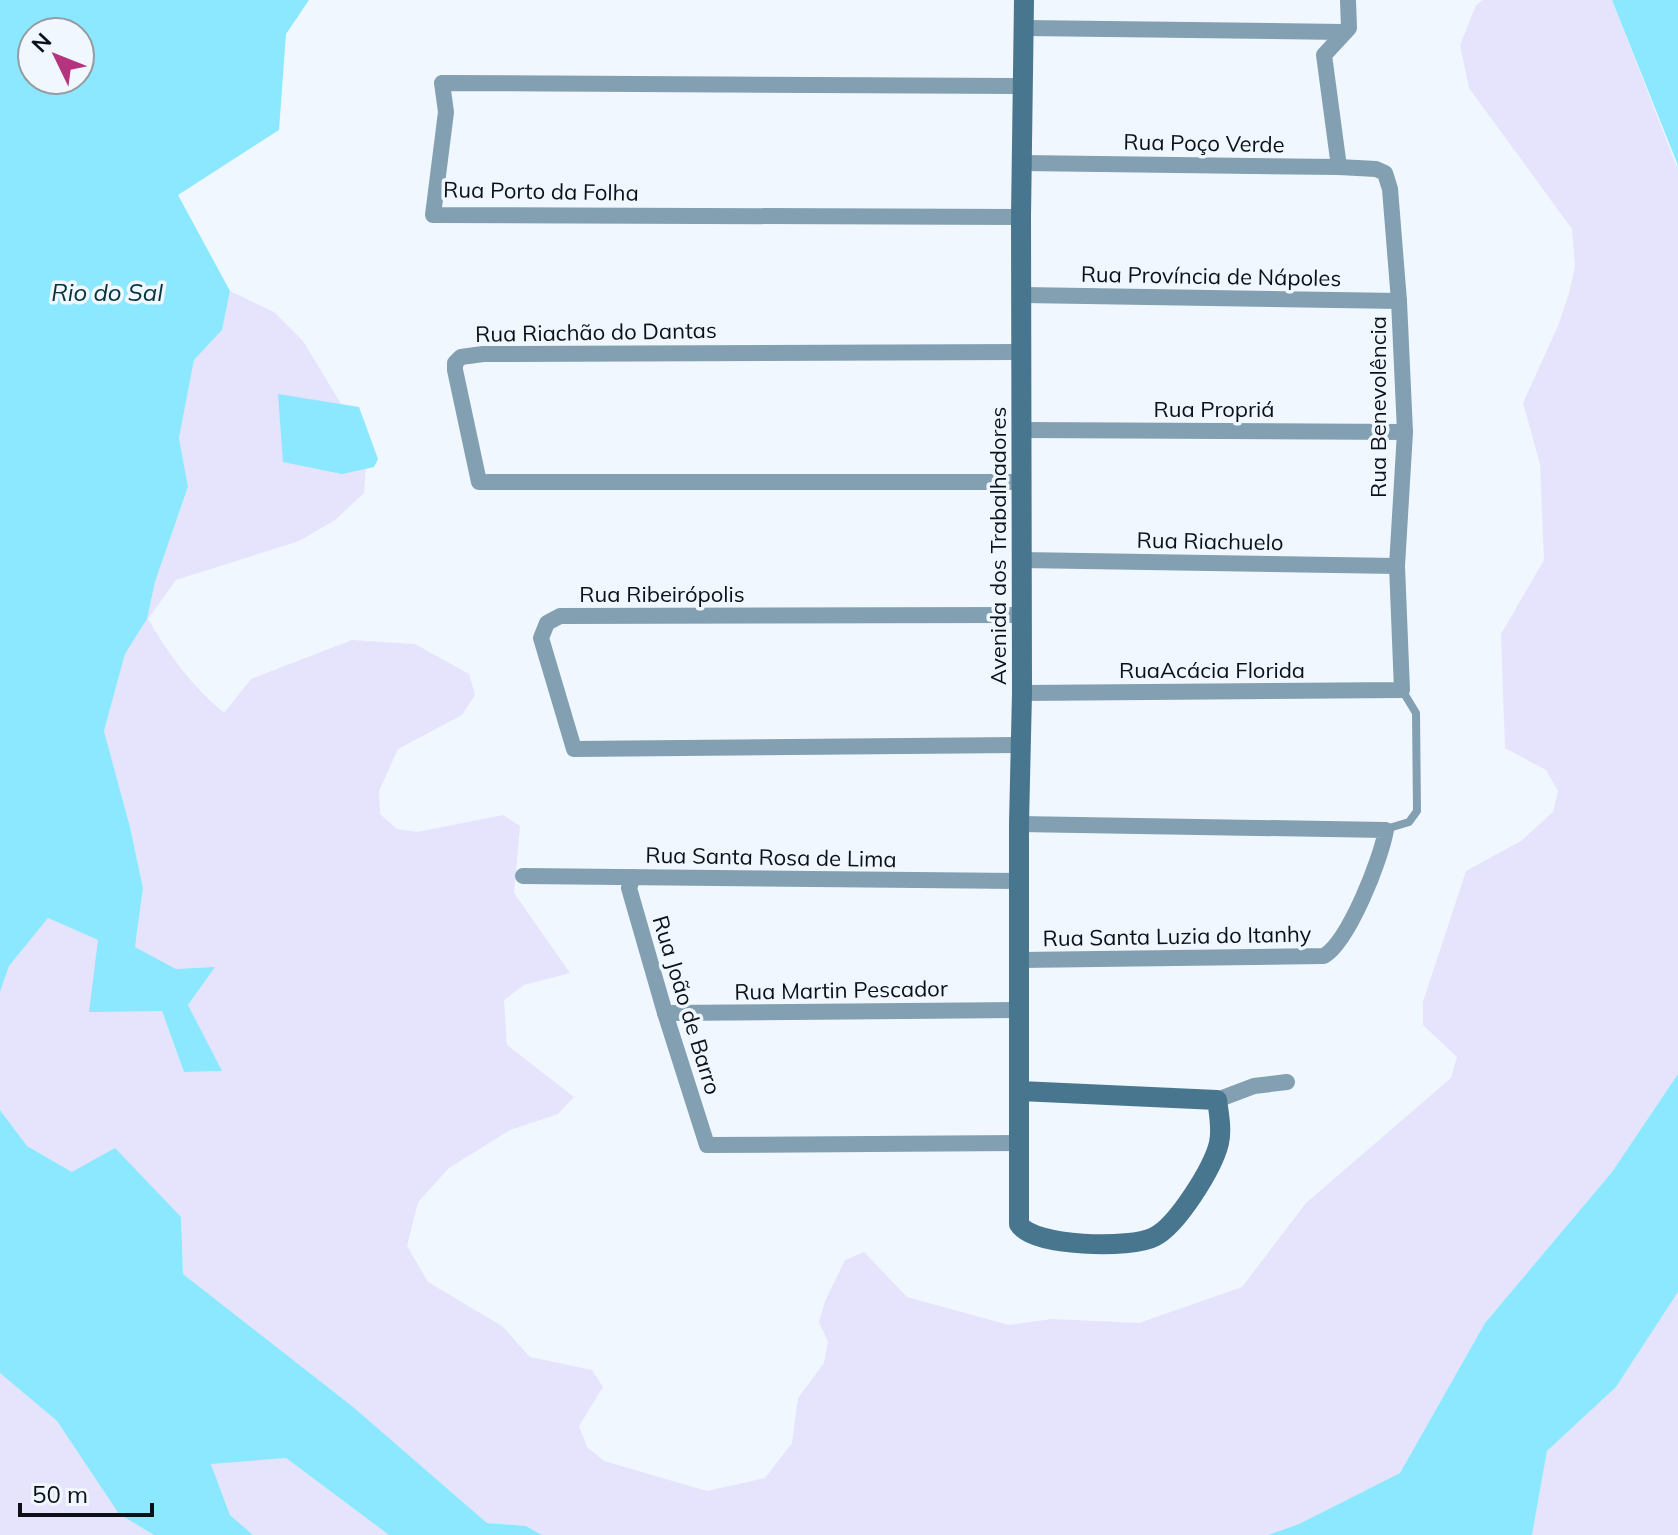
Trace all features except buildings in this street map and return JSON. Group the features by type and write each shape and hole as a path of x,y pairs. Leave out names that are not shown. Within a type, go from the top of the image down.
{"street":[{"name":"Avenida dos Trabalhadores","path":"1024,0 1018,1143 1018,1215 1024,1232 1048,1240 1111,1243 1147,1240 1160,1233 1194,1192 1213,1159 1220,1132 1217,1100"},
{"path":"1339,167 1324,55 1349,28 1348,0"},
{"path":"1025,28 1343,32"},
{"name":"Rua Porto da Folha","path":"1021,217 433,215 446,112 442,83 1023,86"},
{"name":"Rua Poço Verde","path":"1022,163 1339,167 1376,169 1385,173"},
{"name":"Rua Benevolência","path":"1385,173 1390,189 1399,301 1405,432 1397,566 1402,690"},
{"name":"Rua Província de Nápoles","path":"1023,295 1399,301"},
{"name":"Rua Riachão do Dantas","path":"1021,482 479,482 455,363 461,357 483,354 1022,352"},
{"name":"Rua Propriá","path":"1022,430 1405,432"},
{"name":"Rua Riachuelo","path":"1021,560 1397,566"},
{"name":"Rua Ribeirópolis","path":"1020,745 574,749 541,638 547,623 560,616 1021,615"},
{"name":"RuaAcácia Florida","path":"1022,693 1402,690"},
{"path":"1019,824 1386,830"},
{"name":"Rua Santa Luzia do Itanhy","path":"1020,960 1316,958 1333,950 1373,876 1386,830"},
{"name":"Rua Santa Rosa de Lima","path":"523,876 1019,881"},
{"name":"Rua João de Barro","path":"633,877 629,888 707,1145 1018,1143"},
{"name":"Rua Martin Pescador","path":"665,1013 1019,1010"},
{"path":"1020,1091 1217,1100 1254,1086 1287,1082"}],"lane":[{"path":"1386,830 1409,822 1416,816 1418,808 1416,713 1402,690"}],"shaded area":[{"path":"1483,0 1612,0 1678,170 1678,1074 1612,1172 1485,1323 1400,1473 1299,1524 1268,1535 542,1535 526,1526 487,1523 352,1406 183,1274 181,1217 72,1172 27,1146 0,1110 0,992 9,966 48,918 98,940 162,1011 184,1072 221,1071 188,1005 214,968 176,969 135,947 143,888 104,731 125,654 147,619 155,582 188,488 179,438 194,360 222,330 230,291 274,312 303,341 361,437 367,453 364,493 335,520 299,541 176,580 148,619 182,669 224,713 251,679 352,640 415,644 469,674 475,695 462,715 398,749 379,791 380,814 397,829 417,832 503,815 520,826 514,893 570,973 524,985 504,1000 507,1045 574,1097 558,1114 510,1130 449,1168 418,1202 407,1246 428,1282 502,1326 530,1357 592,1370 603,1387 579,1426 587,1447 604,1461 707,1491 765,1478 792,1443 798,1398 824,1363 828,1342 819,1322 825,1301 845,1260 864,1252 907,1297 1009,1325 1052,1319 1139,1323 1242,1287 1306,1203 1451,1078 1457,1057 1423,1025 1423,1002 1466,871 1521,841 1553,812 1558,791 1546,770 1505,748 1501,634 1544,560 1540,464 1523,403 1558,326 1569,293 1575,266 1572,229 1469,88 1460,45 1476,5"},
{"path":"1678,1292 1678,1535 1532,1535 1547,1451 1616,1387"},
{"path":"0,1373 57,1421 119,1514 154,1535 0,1535"},
{"path":"286,1458 389,1535 253,1535 230,1515 211,1463"}],"water":[{"name":"Rio do Sal","path":"0,0 309,0 286,34 279,130 178,195 230,291 222,330 194,360 179,438 188,487 155,582 147,619 125,654 104,731 143,888 135,947 176,969 215,967 188,1005 222,1071 184,1072 162,1011 89,1012 98,940 48,918 9,966 0,992"},
{"path":"1612,0 1678,0 1678,170 1677,163"},
{"path":"278,394 359,407 378,459 374,467 342,474 283,462"},
{"path":"1678,1074 1678,1292 1616,1387 1547,1451 1532,1535 1268,1535 1299,1524 1400,1473 1485,1323 1612,1172"},
{"path":"0,1110 27,1146 72,1172 115,1148 181,1217 183,1274 352,1406 487,1523 526,1526 542,1535 389,1535 286,1458 211,1464 230,1515 253,1535 154,1535 119,1514 57,1421 0,1373"}]}
